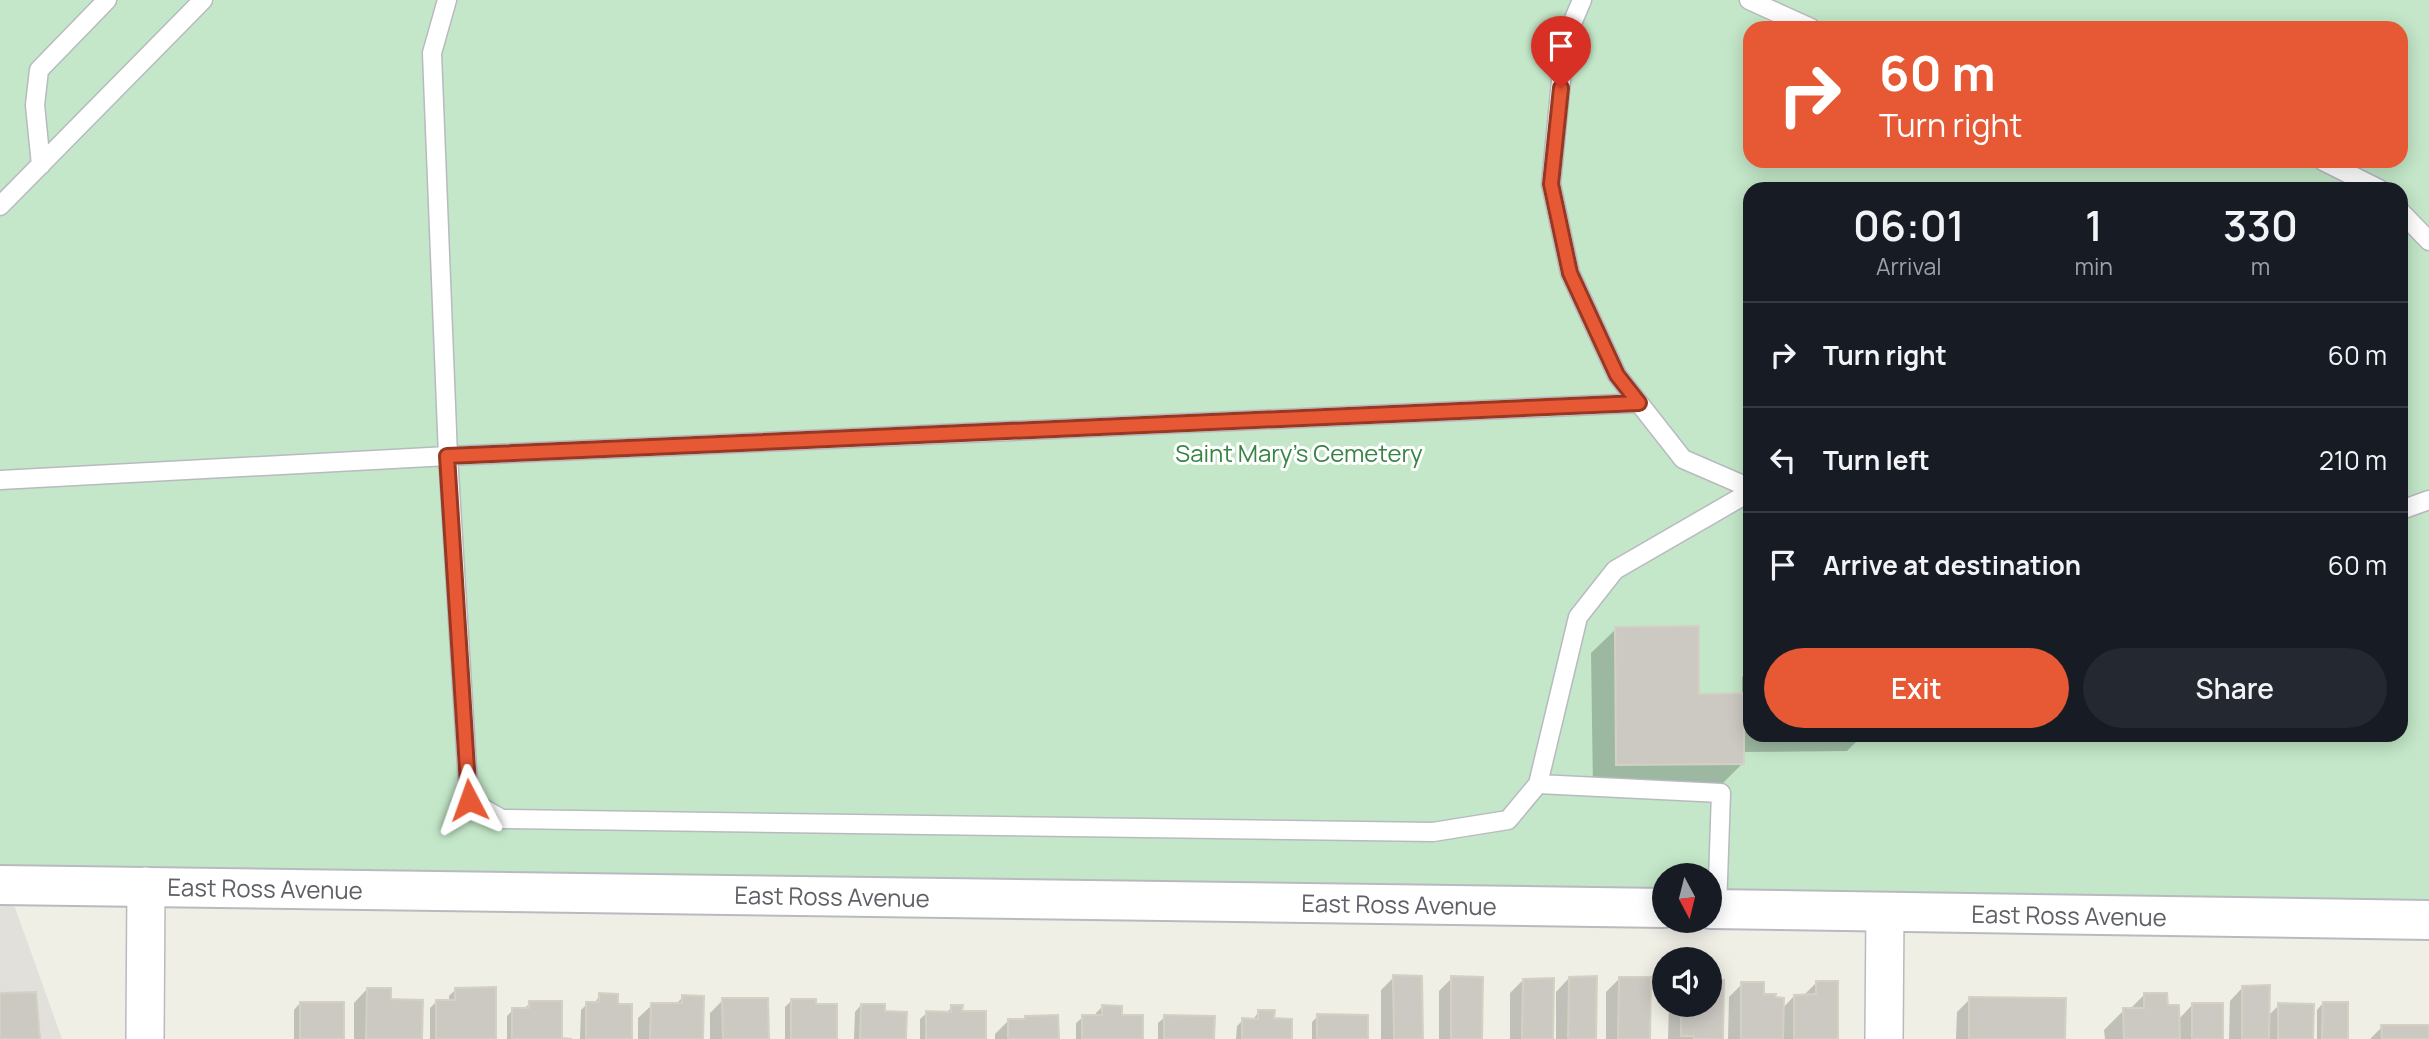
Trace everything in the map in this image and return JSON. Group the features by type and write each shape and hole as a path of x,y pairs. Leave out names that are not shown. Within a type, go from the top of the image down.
{"street":[{"name":"East Ross Avenue","path":"0,885 1652,908"},
{"path":"145,1039 146,886"},
{"name":"East Ross Avenue","path":"1722,909 2429,920"},
{"path":"1884,1039 1885,912"}],"lane":[{"path":"41,164 35,105 39,70 107,0"},
{"path":"0,206 203,0"},
{"path":"447,0 432,53 447,456 469,800 502,819 1433,832 1508,820 1538,785 1578,617 1615,570 1743,494"},
{"path":"1582,0 1565,40 1551,184 1570,273 1617,375 1683,459 1743,487"},
{"path":"1749,0 1796,21"},
{"path":"2337,168 2365,182"},
{"path":"2408,220 2429,242"},
{"path":"0,480 447,456 1639,403"},
{"path":"2408,508 2429,500"},
{"path":"1538,785 1721,793 1717,863"}],"shaded area":[{"path":"0,885 7,885 62,1039 0,1039"}],"green space":[{"name":"Saint Mary’s Cemetery","path":"0,0 2429,0 2429,920 1722,909 1722,863 1652,863 1652,908 0,885"}],"building":[{"path":"1699,626 1699,694 1743,693 1744,764 1616,765 1615,627"},
{"path":"1393,975 1422,976 1423,1039 1394,1039"},
{"path":"1451,976 1483,977 1482,1039 1451,1039"},
{"path":"1597,976 1596,1039 1568,1039 1569,977"},
{"path":"1619,977 1651,977 1650,1039 1618,1039"},
{"path":"1554,978 1553,1039 1522,1039 1523,979"},
{"path":"1724,980 1723,1039 1681,1036 1681,1017 1722,1017"},
{"path":"1816,981 1838,981 1838,1039 1794,1039 1794,995 1816,994"},
{"path":"1741,982 1764,982 1764,994 1776,994 1775,997 1784,998 1783,1039 1741,1039"},
{"path":"2270,985 2269,1039 2242,1039 2242,986"},
{"path":"496,987 496,1039 436,1039 436,1000 455,1000 455,988"},
{"path":"367,988 391,988 391,999 423,1000 422,1039 366,1039"},
{"path":"36,992 40,1039 0,1039 0,993"},
{"path":"599,993 618,994 618,1004 632,1004 632,1039 586,1039 586,1002 599,1002"},
{"path":"2144,993 2167,993 2168,1005 2179,1005 2180,1039 2124,1039 2123,1008 2144,1008"},
{"path":"682,995 704,996 703,1039 650,1039 651,1003 682,1003"},
{"path":"1969,997 2066,998 2065,1039 1969,1039"},
{"path":"722,998 768,998 769,1039 723,1039"},
{"path":"791,999 816,999 816,1004 837,1004 837,1039 791,1039"},
{"path":"529,1001 562,1001 562,1038 572,1039 512,1039 512,1008 529,1008"},
{"path":"300,1002 344,1002 344,1039 300,1039"},
{"path":"2323,1002 2348,1002 2348,1039 2322,1039"},
{"path":"2192,1003 2223,1003 2223,1039 2192,1039"},
{"path":"2278,1003 2314,1004 2313,1039 2278,1039"},
{"path":"861,1004 885,1004 885,1011 907,1012 906,1039 860,1039"},
{"path":"951,1005 963,1005 962,1011 986,1011 986,1039 926,1039 926,1011 951,1012"},
{"path":"1102,1005 1122,1006 1122,1015 1143,1015 1143,1039 1082,1039 1082,1015 1102,1015"},
{"path":"1258,1010 1275,1010 1274,1018 1292,1019 1292,1039 1242,1039 1242,1018 1258,1019"},
{"path":"1317,1014 1368,1015 1368,1039 1317,1039"},
{"path":"1058,1015 1059,1039 1008,1039 1008,1019"},
{"path":"1164,1015 1215,1016 1214,1039 1164,1039"},
{"path":"2381,1025 2429,1025 2429,1039 2382,1039"}],"route":[{"path":"469,800 447,456 1639,403 1617,375 1570,273 1551,184 1561,88"}]}
